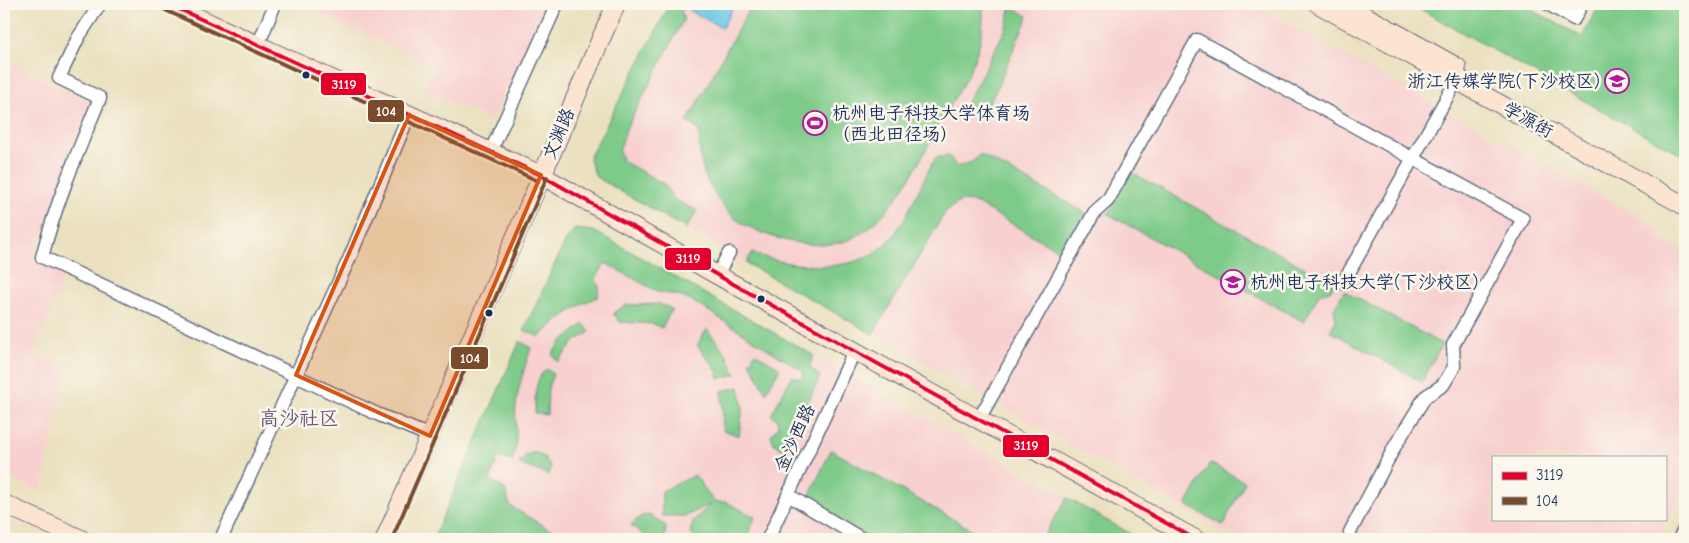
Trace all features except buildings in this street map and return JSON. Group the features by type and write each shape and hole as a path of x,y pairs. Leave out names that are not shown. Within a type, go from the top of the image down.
{"main road":[{"path":"168,4 541,176 716,276 1195,539"},
{"name":"文渊路","path":"385,539 616,4"},
{"name":"学源街","path":"1318,4 1685,193"},
{"name":"学源街","path":"1344,4 1459,75 1685,206"},
{"path":"4,504 80,539"}],"street":[{"path":"100,4 78,38 59,78 100,98 66,179 50,224 42,257 377,414 430,436"},
{"path":"258,45 275,4"},
{"path":"490,153 557,4"},
{"path":"1548,4 1574,19 1582,4"},
{"path":"979,419 1094,213 1108,200 1197,40 1523,219 1453,345 1454,367 1443,385 1425,397 1395,446 1350,532"},
{"path":"1342,283 1459,75"},
{"path":"221,539 369,214 383,174 410,116"},
{"path":"716,276 729,253"},
{"name":"金沙西路","path":"768,539 854,352"},
{"path":"788,495 862,539"},
{"path":"1679,539 1685,528"}],"highlighted area":[{"path":"409,115 541,175 430,436 296,375"}],"shaded area":[{"path":"299,4 529,4 541,9 491,120 424,90 435,66"},
{"name":"杭州电子科技大学(下沙校区)","path":"670,4 1251,4 1644,219 1661,229 1658,237 1685,253 1685,489 1657,539 1238,539 596,177 589,158"},
{"path":"4,59 93,104 32,261 65,273 33,353 67,369 41,492 4,475"},
{"path":"575,229 594,231 1140,539 433,539 562,246"}],"green space":[{"path":"670,4 685,4 681,12 684,19 626,129 619,152 622,157 621,160 664,184 674,199 697,211 686,229 596,177 589,158"},
{"name":"杭州电子科技大学体育场 （西北田径场）","path":"752,4 983,4 980,41 976,56 964,82 918,164 895,200 868,228 853,238 840,243 825,245 794,242 763,233 737,220 726,210 707,180 701,160 699,130 687,122"},
{"name":"浙江传媒学院(下沙校区)","path":"1411,4 1522,4 1582,37 1600,4 1685,4 1685,157"},
{"path":"1011,7 1028,16 996,90 982,115 965,106 1005,30"},
{"path":"980,154 1086,213 1063,253 974,202 961,201 946,211 873,334 746,263 752,253 788,263 828,266 865,258 881,248 894,235 906,216 936,157 949,156 957,167 974,161"},
{"path":"1131,172 1334,284 1330,291 1319,294 1304,322 1108,214"},
{"path":"575,229 594,231 813,355 810,367 820,376 786,452 774,444 771,435 778,427 777,419 771,415 792,376 801,379 804,372 699,305 680,296 658,292 605,263 596,279 599,287 598,297 574,309 539,337 524,330 566,240"},
{"path":"1344,291 1442,344 1422,382 1330,331 1336,320 1334,308"},
{"path":"659,304 672,309 662,328 653,324 620,322 613,313 625,305"},
{"path":"584,324 590,332 575,341 558,362 552,354 561,342"},
{"path":"707,329 725,352 736,374 719,379 717,371 697,345"},
{"path":"520,341 531,348 517,399 514,453 512,461 498,457 490,480 505,489 510,506 566,539 433,539"},
{"path":"755,353 780,368 766,393 750,362"},
{"path":"547,369 553,374 548,388 547,415 535,413 535,395 537,383"},
{"path":"739,387 743,407 739,436 723,430 722,391"},
{"path":"831,450 988,539 862,539 805,505"},
{"path":"534,452 544,457 551,467 549,475 519,464 526,455"},
{"path":"1210,463 1245,482 1223,525 1186,505"},
{"path":"695,475 714,502 726,502 755,517 746,539 695,539 690,532 694,520 710,504 686,516 662,516 662,491"},
{"path":"1067,498 1140,539 1042,539"},
{"path":"650,515 666,526 665,539 649,539 631,525 641,516"}],"water":[{"path":"694,4 735,4 722,28 690,11"}],"transit line":[{"name":"3119","path":"168,4 541,175 717,275 1195,539"},
{"name":"104","path":"165,10 538,181"},
{"name":"104","path":"392,539 547,177"}],"place":[{"name":"浙江传媒学院(下沙校区)","path":"1617,81"},
{"name":"杭州电子科技大学体育场 （西北田径场）","path":"815,123"},
{"name":"杭州电子科技大学(下沙校区)","path":"1233,282"}],"district":[{"name":"高沙社区","path":"299,418"}]}
